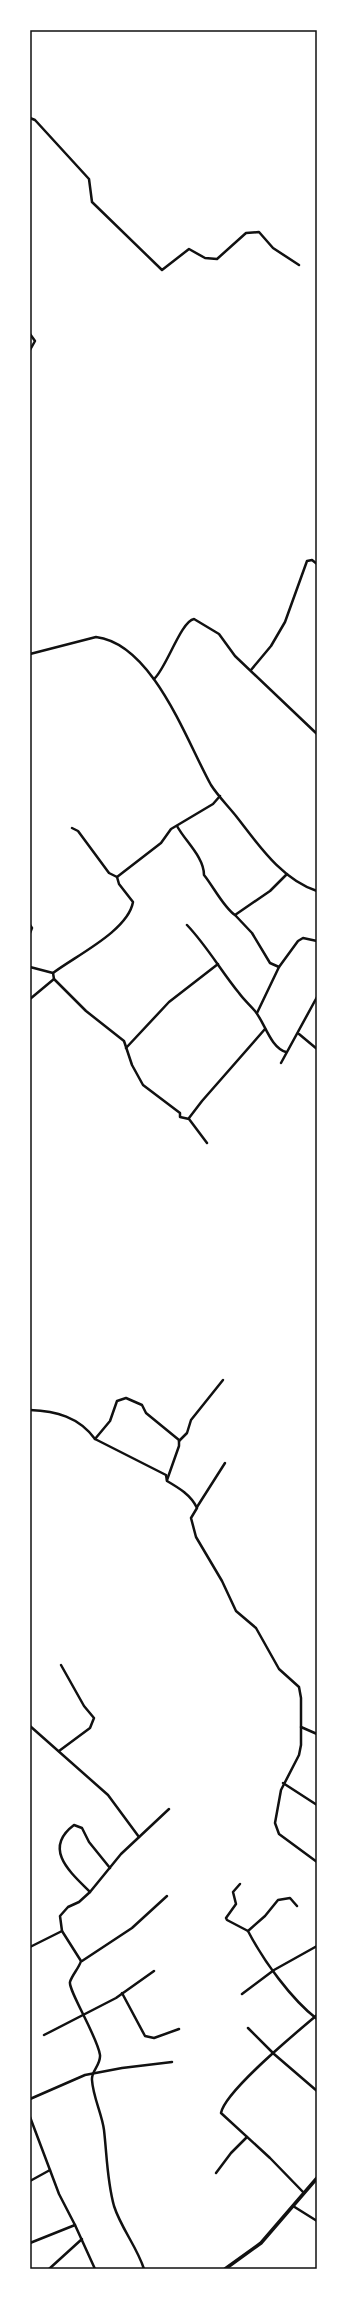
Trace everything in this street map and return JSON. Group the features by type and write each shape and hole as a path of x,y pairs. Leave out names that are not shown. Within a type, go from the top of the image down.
{"main road":[{"path":"225,2269 261,2243 317,2178"}],"street":[{"path":"30,118 35,120 89,179 92,202 162,270 189,249 205,258 217,259 246,233 259,232 273,248 299,265"},
{"path":"30,334 35,341 30,350"},
{"path":"252,670 271,646 285,622 307,561 312,560 317,564"},
{"path":"154,679 162,670 178,639 193,619 219,634 234,656 252,670 317,734"},
{"path":"30,654 96,637 106,638 128,652 154,679 178,717 212,787 272,860 287,874 317,891"},
{"path":"117,877 161,843 171,829 213,804 220,796"},
{"path":"177,826 204,867 204,875 215,887 230,912 235,915 252,933 270,963 279,967"},
{"path":"30,967 54,973 101,941 128,916 133,902 119,884 117,877 109,872 78,831 72,828"},
{"path":"235,915 270,891 287,874"},
{"path":"30,925 32,928 30,933"},
{"path":"187,925 218,964 238,993 256,1013 265,1029 282,1050 286,1052"},
{"path":"256,1013 279,967 298,941 303,938 317,941"},
{"path":"126,1048 169,1002 218,964"},
{"path":"54,973 54,979 86,1011 124,1041 132,1065 143,1085 180,1113 180,1117 189,1119 207,1143"},
{"path":"30,999 54,979"},
{"path":"282,1063 286,1052 299,1034 317,997"},
{"path":"189,1119 202,1100 265,1029"},
{"path":"299,1034 317,1049"},
{"path":"167,1481 179,1441 187,1433 191,1420 223,1380"},
{"path":"95,1439 110,1421 117,1401 126,1398 142,1405 146,1413 177,1436 179,1441"},
{"path":"30,1410 54,1411 65,1415 89,1430 95,1439 166,1475 167,1481 188,1495 197,1508"},
{"path":"225,1463 191,1518 194,1532 236,1610 256,1628 279,1669 299,1687 301,1698 301,1727 298,1755 283,1783 275,1817 276,1829 287,1841 317,1862"},
{"path":"59,1751 90,1728 94,1718 84,1706 61,1665"},
{"path":"30,1726 108,1795 139,1836"},
{"path":"301,1727 317,1734"},
{"path":"283,1783 317,1805"},
{"path":"81,1961 62,1931 60,1920 62,1912 90,1892 139,1836 168,1809"},
{"path":"90,1892 62,1860 59,1846 67,1831 74,1825 82,1828 89,1842 110,1868"},
{"path":"240,1884 234,1892 236,1904 226,1918 227,1920 248,1931 274,1970 299,2002 316,2017 250,2074 222,2107 222,2117 247,2137 290,2177 304,2193"},
{"path":"144,2269 140,2255 114,2206 106,2164 104,2130 92,2082 93,2074 100,2064 100,2055 84,2013 70,1989 70,1982 81,1961 132,1928 167,1896"},
{"path":"248,1931 265,1916 278,1900 286,1897 290,1898 297,1906"},
{"path":"30,1947 62,1931"},
{"path":"242,1994 274,1970 317,1946"},
{"path":"44,2035 122,1993 154,1971"},
{"path":"122,1993 144,2036 154,2038 179,2029"},
{"path":"248,2028 274,2054 317,2091"},
{"path":"30,2100 93,2074 122,2068 172,2062"},
{"path":"30,2118 59,2194 76,2225 94,2269"},
{"path":"216,2173 231,2153 247,2137"},
{"path":"30,2181 50,2170"},
{"path":"292,2206 317,2221"},
{"path":"30,2243 76,2225"},
{"path":"48,2269 82,2239"}]}
